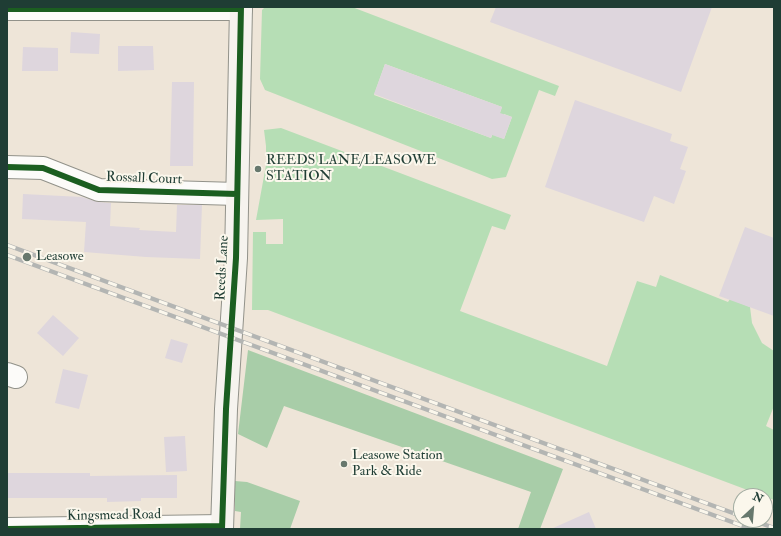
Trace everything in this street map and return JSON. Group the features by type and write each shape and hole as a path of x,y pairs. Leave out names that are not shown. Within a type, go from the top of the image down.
{"street":[{"path":"7,9 241,8"},
{"name":"Reeds Lane","path":"222,528 226,409 236,258 241,8"},
{"name":"Rossall Court","path":"7,167 43,168 99,190 237,194"},
{"name":"Kingsmead Road","path":"7,529 222,528"}],"green space":[{"path":"265,7 352,7 559,86 555,96 539,90 506,177 492,179 265,90 260,79 262,10","holes":["385,64 502,107 491,138 374,95","504,114 512,117 504,139 496,136"]},
{"path":"281,128 511,215 505,230 492,226 460,311 607,366 637,281 656,287 660,275 728,302 730,299 750,307 752,323 762,343 774,351 774,406 766,426 774,430 774,500 773,488 742,488 268,310 252,310 253,232 266,232 266,244 283,244 283,219 256,220 266,165 264,130"},
{"path":"248,350 563,469 540,529 518,529 531,492 284,406 267,448 238,434"},
{"path":"235,481 247,482 300,501 290,529 240,529 241,512 235,511"}],"building":[{"path":"496,7 712,7 681,92 490,22"},
{"path":"71,32 100,34 99,54 70,53"},
{"path":"118,46 153,46 154,70 118,71"},
{"path":"23,47 58,48 58,71 22,71"},
{"path":"385,64 502,107 500,113 512,117 504,139 492,135 491,138 374,94"},
{"path":"172,82 194,82 193,166 170,166"},
{"path":"575,100 672,134 670,141 688,147 680,169 686,171 674,204 654,196 644,222 545,187"},
{"path":"23,194 82,197 98,202 111,203 110,226 140,228 139,230 176,232 177,205 202,205 200,259 146,257 84,252 86,222 22,219"},
{"path":"745,227 774,238 774,316 719,296"},
{"path":"53,315 79,338 63,356 37,333"},
{"path":"171,339 188,344 182,363 165,358"},
{"path":"63,369 88,375 79,409 55,403"},
{"path":"185,436 187,471 166,472 164,437"},
{"path":"7,473 90,473 90,476 177,475 177,498 141,498 141,501 107,502 107,498 7,498"},
{"path":"589,512 596,529 551,529"}],"railway":[{"path":"7,245 733,513"},
{"path":"7,255 751,529"}],"cycle path":[{"path":"222,529 226,409 236,258 241,7"},
{"path":"7,9 241,9"},
{"path":"7,167 43,168 99,190 237,194"},
{"path":"7,529 222,526"}],"place":[{"name":"REEDS LANE/LEASOWE STATION","path":"258,169"},
{"name":"Leasowe","path":"27,257"},
{"name":"Leasowe Station Park & Ride","path":"344,464"}]}
